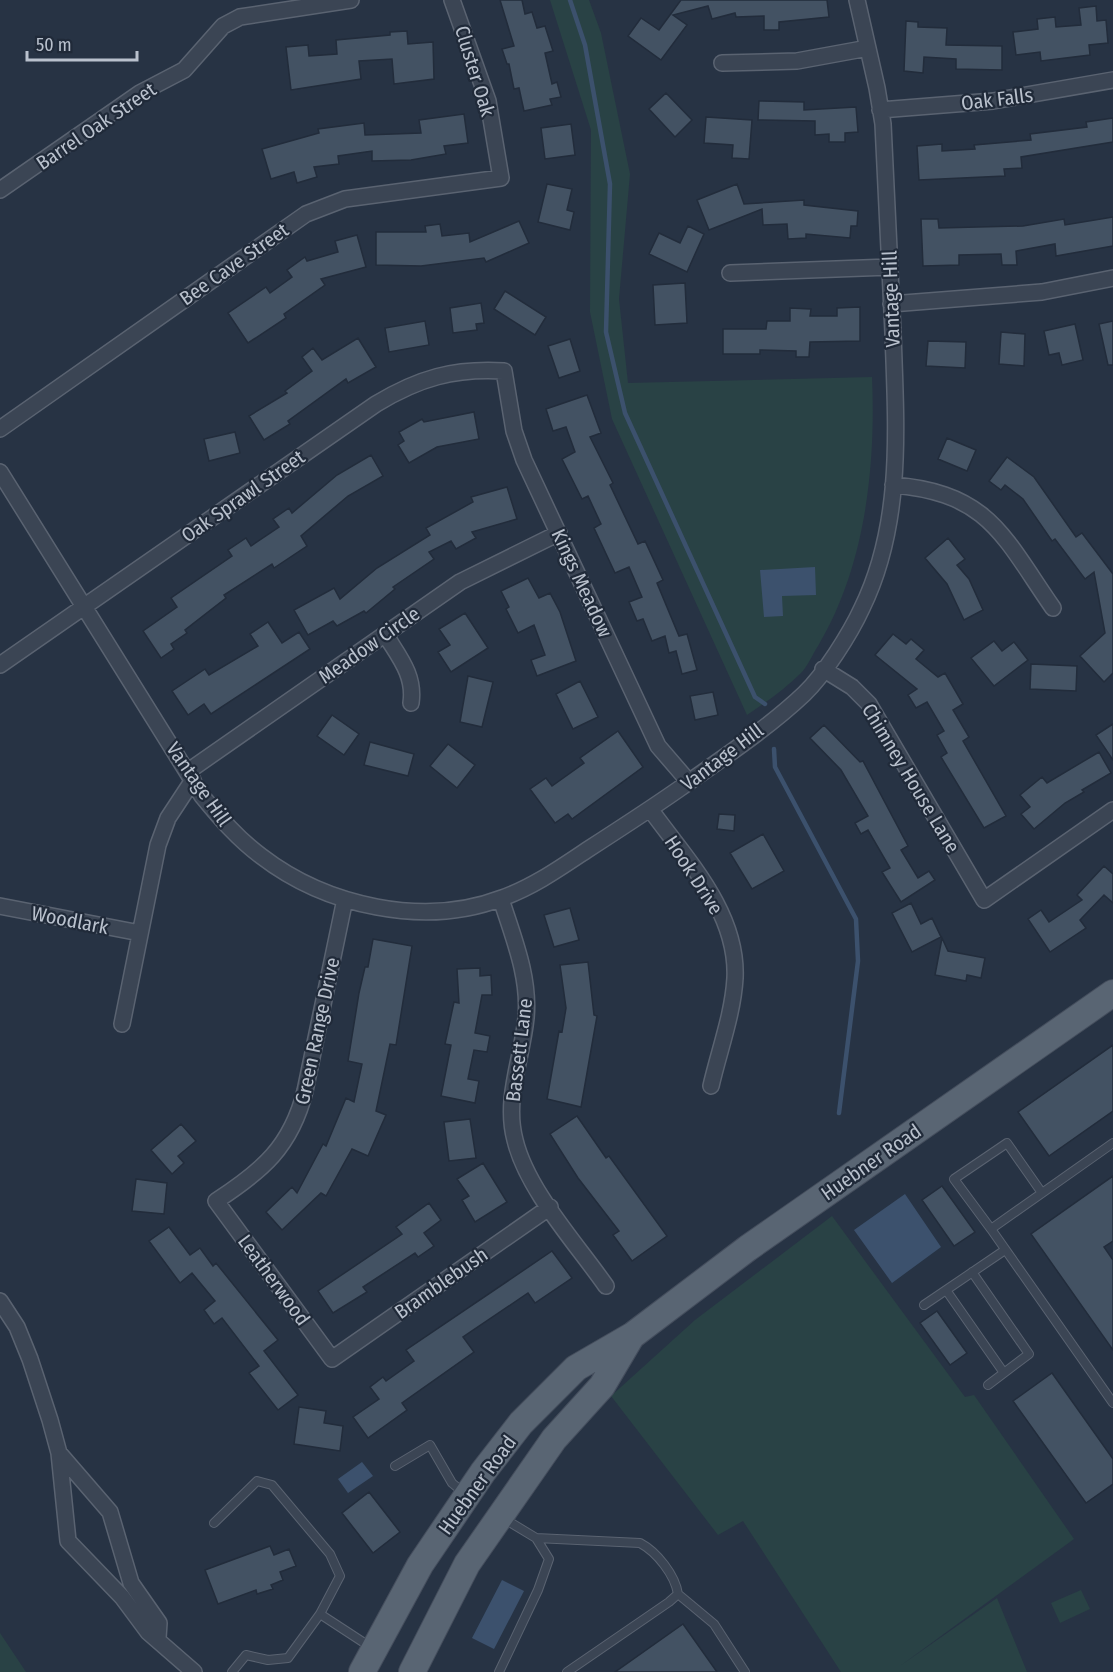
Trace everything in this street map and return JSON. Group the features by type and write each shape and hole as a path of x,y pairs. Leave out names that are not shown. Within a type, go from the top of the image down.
{"main road":[{"name":"Huebner Road","path":"362,1672 420,1565 467,1496 521,1423 576,1368 633,1335 748,1248 1113,993"},
{"name":"Huebner Road","path":"418,1669 467,1564 554,1439 602,1386 633,1335"},
{"path":"467,1496 500,1515"}],"street":[{"name":"Barrel Oak Street","path":"0,190 140,93 184,70 223,26 240,17 351,0"},
{"name":"Cluster Oak","path":"452,0 488,101 501,178"},
{"name":"Vantage Hill","path":"0,472 190,776 220,818 261,856 309,886 345,899 389,909 417,910 474,906 501,899 555,871 689,782 805,693 823,669 866,597 890,528 896,426 890,267 880,110 857,0"},
{"path":"722,63 797,62 868,48"},
{"name":"Oak Falls","path":"880,110 993,101 1113,80"},
{"name":"Bee Cave Street","path":"0,429 306,214 345,199 501,178"},
{"path":"730,273 890,267"},
{"path":"891,304 1042,292 1113,278"},
{"name":"Oak Sprawl Street","path":"0,665 376,404 407,385 466,371 504,371"},
{"name":"Kings Meadow","path":"504,371 508,401 518,440 559,533 658,746 689,782"},
{"path":"893,485 933,490 969,504 989,520 1006,540 1053,608"},
{"name":"Meadow Circle","path":"122,1024 162,831 190,776 460,582 559,533"},
{"path":"385,634 409,672 413,690 411,702"},
{"name":"Chimney House Lane","path":"823,669 852,687 868,704 984,900 1113,810"},
{"name":"Hook Drive","path":"650,809 715,900 727,926 734,952 732,993 711,1086"},
{"name":"Green Range Drive","path":"216,1201 260,1170 281,1147 296,1121 305,1091 345,899"},
{"name":"Bassett Lane","path":"501,899 521,962 527,998 526,1020 512,1095 514,1139 530,1180 606,1286"},
{"name":"Woodlark","path":"0,906 140,933"},
{"name":"Leatherwood","path":"216,1201 332,1359"},
{"name":"Bramblebush","path":"332,1359 550,1207"},
{"path":"0,1301 16,1327 30,1359 58,1453 68,1541 126,1602 148,1632 158,1638 194,1672"},
{"path":"58,1453 110,1512 131,1583 159,1623 158,1638"}],"lane":[{"path":"1042,1193 1006,1143 954,1179 1113,1404"},
{"path":"991,1229 1113,1143"},
{"path":"924,1305 1005,1250"},
{"path":"972,1272 1029,1354 988,1385"},
{"path":"946,1290 1004,1373"},
{"path":"395,1466 430,1445 452,1483 467,1496"},
{"path":"214,1523 257,1481 272,1485 330,1554 340,1576 320,1614 288,1658 268,1660 246,1655 232,1672"},
{"path":"499,1672 538,1590 549,1558 536,1538 500,1515"},
{"path":"536,1538 640,1543 653,1550 677,1586 678,1594 714,1624 745,1672"},
{"path":"567,1672 678,1594"},
{"path":"320,1614 374,1649"}],"green space":[{"path":"550,0 589,0 601,33 630,174 619,299 628,383 872,377 872,446 869,481 857,550 847,583 834,615 803,670 782,690 747,715 612,419 590,312 591,130"},
{"path":"832,1216 965,1397 974,1395 1074,1539 900,1666 997,1598 1027,1672 841,1672 743,1521 718,1535 611,1396 695,1320"},
{"path":"1081,1590 1090,1609 1060,1623 1051,1603"},
{"path":"0,1633 26,1672 0,1672"}],"water":[{"path":"815,567 816,595 782,596 783,616 764,617 760,570"},
{"path":"905,1194 941,1247 892,1283 854,1230"},
{"path":"362,1462 373,1476 348,1493 338,1479"},
{"path":"502,1580 524,1591 494,1649 472,1638"}],"building":[{"path":"500,0 522,0 525,14 532,12 537,28 545,26 553,51 545,53 552,84 557,82 561,97 550,99 552,105 524,111 519,88 514,89 509,64 507,64 502,49 514,46"},
{"path":"681,0 827,0 829,17 779,22 779,30 764,30 764,16 736,17 735,13 712,19 708,6 673,15 687,25 661,60 628,36 641,18 659,30"},
{"path":"1096,6 1097,21 1106,20 1108,43 1089,45 1090,55 1041,61 1040,52 1016,55 1013,32 1038,29 1037,19 1055,17 1056,27 1081,25 1079,8"},
{"path":"906,21 918,22 918,27 947,28 946,45 1002,46 1002,70 956,69 956,59 924,57 923,73 904,71"},
{"path":"407,31 408,44 433,42 434,79 394,84 392,59 359,61 361,79 291,90 286,47 308,45 309,56 337,54 336,40 390,35 390,32"},
{"path":"666,93 692,120 675,137 649,109"},
{"path":"759,101 804,102 804,110 856,107 858,132 845,133 845,142 829,142 829,134 815,135 815,121 758,120"},
{"path":"464,114 468,143 444,146 446,154 411,160 372,161 372,151 338,156 339,164 314,167 317,177 297,183 294,172 271,179 262,149 319,133 318,129 364,123 365,135 421,133 419,120"},
{"path":"706,117 752,120 749,159 732,158 733,145 704,143"},
{"path":"1113,118 1113,142 1021,157 1022,168 1004,169 1005,176 919,180 917,146 942,144 942,151 975,149 974,145 1031,140 1030,134 1087,127 1086,122"},
{"path":"571,124 575,155 545,159 541,128"},
{"path":"547,184 572,189 567,210 574,212 570,230 538,222"},
{"path":"737,184 744,204 804,200 804,205 858,211 857,226 851,226 850,238 806,234 806,238 788,239 787,224 763,225 762,209 709,230 697,200"},
{"path":"1113,217 1113,246 1056,256 1055,244 1016,251 1017,265 1002,265 1001,254 959,255 959,265 923,266 921,219 938,219 939,228 1023,226 1064,219 1065,225"},
{"path":"519,221 529,243 486,262 484,258 421,266 376,265 376,232 426,232 425,226 440,224 442,236 469,233 470,242"},
{"path":"688,226 704,234 687,272 649,254 659,233 680,243"},
{"path":"357,235 366,267 321,279 325,285 284,314 286,318 248,343 228,313 266,287 270,293 292,277 287,270 305,257 307,261 338,252 335,241"},
{"path":"685,283 687,323 655,325 653,285"},
{"path":"505,291 546,317 535,335 494,309"},
{"path":"481,303 484,323 476,324 477,330 453,333 450,308"},
{"path":"860,307 860,341 810,342 809,357 796,357 796,351 760,350 760,354 723,354 723,329 766,329 767,321 790,321 790,308 811,309 810,316 837,316 837,308"},
{"path":"425,321 429,345 389,352 385,328"},
{"path":"1113,321 1113,365 1108,365 1099,324"},
{"path":"1075,324 1083,360 1062,365 1059,353 1049,355 1044,331"},
{"path":"1001,332 1025,334 1024,366 999,364"},
{"path":"358,338 376,367 348,383 346,379 288,421 290,424 264,440 249,416 287,393 285,391 312,371 302,357 313,348 322,360"},
{"path":"570,339 580,371 559,378 548,346"},
{"path":"928,341 966,342 965,368 926,366"},
{"path":"587,395 601,433 590,437 613,483 610,485 638,544 645,541 663,580 657,583 679,636 687,634 697,670 682,674 676,651 669,653 665,636 652,641 643,619 637,621 629,602 642,597 629,567 615,573 594,528 601,524 588,496 582,499 562,459 575,452 566,427 553,431 546,409"},
{"path":"474,412 479,439 437,447 409,463 398,445 404,441 399,432 422,419 424,422"},
{"path":"235,432 240,453 209,461 204,439"},
{"path":"947,438 976,450 967,471 938,459"},
{"path":"371,455 383,476 348,496 301,536 307,546 274,568 272,564 224,595 226,598 185,630 187,633 171,644 174,649 161,658 143,631 177,607 171,598 232,556 228,550 246,538 251,546 279,527 273,519 289,508 292,513 337,475"},
{"path":"1007,457 1034,477 1076,537 1082,533 1113,574 1113,673 1104,682 1080,656 1105,633 1094,572 1085,579 1055,539 1052,541 1023,499 1005,485 1001,490 989,481"},
{"path":"507,487 517,519 472,532 476,538 456,549 451,541 429,552 434,559 393,587 395,589 366,613 364,611 337,626 333,621 308,635 294,610 334,588 340,599 377,568 430,535 426,528 473,502 471,497"},
{"path":"948,538 965,559 957,565 969,579 983,610 964,620 947,584 925,558"},
{"path":"528,578 539,598 550,593 560,612 576,661 537,676 531,660 545,655 534,625 518,633 506,609 509,607 501,591"},
{"path":"465,613 488,648 451,672 438,652 450,645 439,629"},
{"path":"268,622 282,643 299,632 310,649 211,714 204,704 188,715 172,691 205,669 209,675 258,646 250,634"},
{"path":"893,634 906,644 911,639 924,650 916,659 938,677 945,673 963,704 953,710 969,737 963,741 1006,816 984,828 941,757 947,753 937,735 944,731 927,702 916,708 908,695 917,689 875,655"},
{"path":"994,641 1002,651 1014,642 1028,660 994,686 971,658"},
{"path":"1031,664 1077,666 1076,691 1030,689"},
{"path":"468,676 493,682 482,727 460,722"},
{"path":"580,681 598,717 573,729 556,694"},
{"path":"713,692 718,715 695,720 690,696"},
{"path":"332,715 359,734 344,755 317,736"},
{"path":"1113,724 1113,760 1096,735"},
{"path":"824,725 860,762 863,761 908,846 901,850 918,878 929,871 935,880 901,902 882,872 890,868 868,830 861,834 855,823 868,816 841,770 810,738"},
{"path":"618,731 643,767 572,819 568,814 555,823 530,789 546,778 552,786 584,763 580,758"},
{"path":"370,742 414,754 408,776 364,765"},
{"path":"448,744 475,765 457,788 430,766"},
{"path":"1099,752 1111,773 1082,790 1084,792 1065,803 1034,829 1021,814 1030,807 1020,795 1042,777 1047,783"},
{"path":"719,814 735,815 734,831 717,829"},
{"path":"763,834 784,871 752,889 730,853"},
{"path":"1104,866 1113,874 1113,903 1104,895 1080,920 1086,928 1050,952 1028,919 1041,910 1049,922 1082,900 1077,895"},
{"path":"911,903 921,924 932,918 941,937 912,952 892,913"},
{"path":"570,908 579,940 554,947 544,915"},
{"path":"942,938 948,951 985,958 981,978 967,975 966,981 935,975"},
{"path":"373,939 412,946 396,1045 390,1044 376,1111 386,1115 368,1156 352,1149 326,1196 321,1193 282,1230 266,1212 292,1187 297,1193 323,1144 326,1146 346,1098 354,1102 362,1064 348,1061 359,993 365,967 368,967"},
{"path":"588,962 594,1015 597,1016 581,1107 547,1099 559,1031 562,1032 566,1008 560,965"},
{"path":"480,968 480,976 491,975 492,995 482,995 475,1033 490,1036 487,1052 474,1050 468,1079 479,1081 475,1103 441,1096 451,1045 445,1044 454,1002 459,1003 457,969"},
{"path":"1113,1045 1113,1111 1049,1156 1018,1112"},
{"path":"577,1116 606,1158 609,1156 667,1236 632,1261 613,1235 619,1231 578,1178 550,1134"},
{"path":"470,1119 476,1158 449,1161 444,1122"},
{"path":"181,1124 196,1141 178,1156 184,1163 172,1174 151,1150"},
{"path":"483,1163 507,1202 475,1222 462,1200 469,1196 457,1179"},
{"path":"1113,1176 1113,1241 1104,1247 1113,1260 1113,1350 1031,1234"},
{"path":"136,1179 167,1183 164,1214 132,1211"},
{"path":"942,1186 975,1232 954,1246 922,1200"},
{"path":"429,1203 441,1220 424,1233 434,1246 418,1257 415,1253 363,1287 367,1292 333,1313 318,1291 402,1234 396,1227"},
{"path":"169,1227 190,1255 200,1248 213,1266 216,1263 278,1340 264,1351 298,1395 278,1410 249,1373 259,1366 222,1318 214,1324 204,1310 215,1301 192,1273 180,1283 149,1241"},
{"path":"552,1251 572,1278 535,1303 528,1293 463,1337 474,1352 402,1403 407,1410 368,1438 353,1417 379,1399 370,1387 383,1377 386,1381 414,1361 406,1350"},
{"path":"937,1311 967,1353 950,1365 920,1323"},
{"path":"1052,1373 1113,1459 1113,1484 1086,1503 1013,1401"},
{"path":"299,1407 326,1411 324,1423 343,1426 340,1451 294,1444"},
{"path":"369,1492 400,1532 373,1553 342,1513"},
{"path":"270,1546 274,1555 289,1549 296,1566 280,1572 283,1580 271,1585 273,1589 257,1594 256,1590 218,1604 205,1570"},
{"path":"683,1624 717,1672 615,1672"}],"waterway":[{"path":"570,0 585,45 610,184 606,332 625,413 755,697 765,704"},
{"path":"774,749 775,767 856,919 858,961 839,1113"}]}
